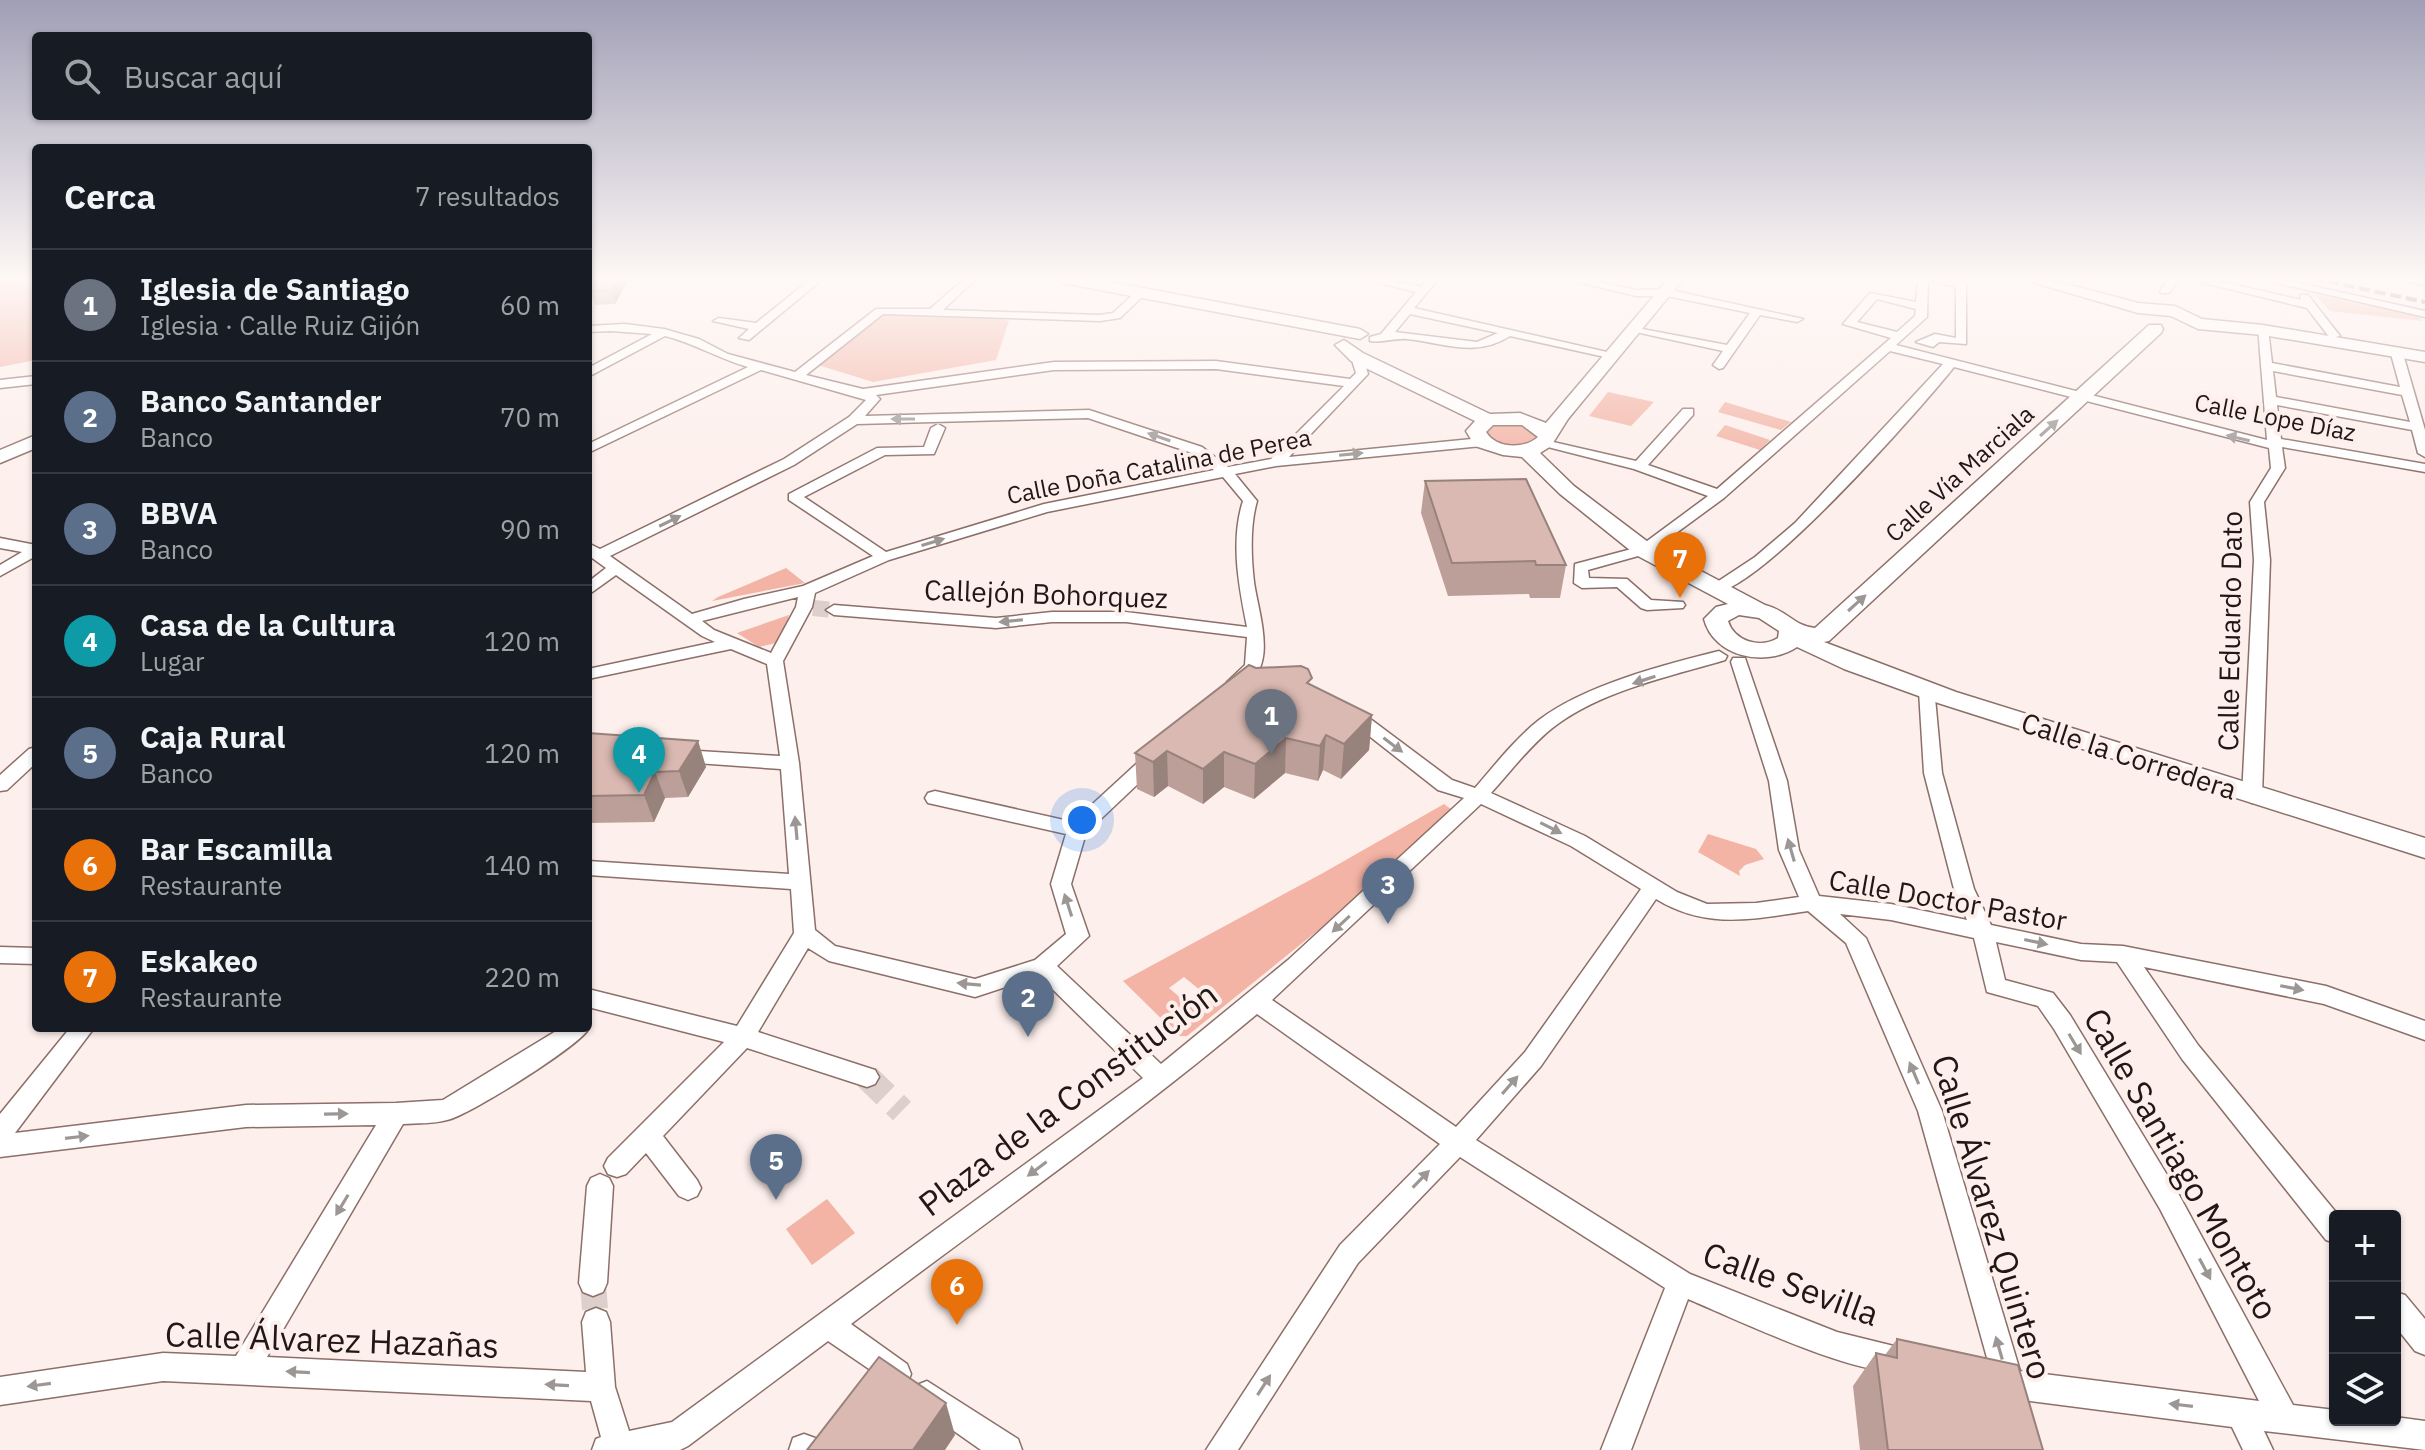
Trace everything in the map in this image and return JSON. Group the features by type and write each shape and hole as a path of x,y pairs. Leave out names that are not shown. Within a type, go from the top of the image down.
{"street":[{"path":"592,371 639,346"},
{"path":"699,346 713,353 863,393 874,399 854,420 789,462 594,551 690,620 730,644 775,661"},
{"path":"797,376 836,346"},
{"path":"1343,346 1363,351 1487,420 1518,419 1543,434 1719,495"},
{"path":"1276,462 1369,346"},
{"path":"863,393 1069,366 1216,365 1363,351 1378,346"},
{"path":"1571,346 1614,355"},
{"path":"1487,420 1476,429 1482,442 1502,449 1543,434 1623,346"},
{"path":"1712,346 1729,349"},
{"path":"1719,365 1731,346"},
{"path":"1677,605 1647,605 1621,582 1582,583 1580,567 1644,550 1719,495 1886,346"},
{"name":"Calle Lope Díaz","path":"1886,346 1922,348 1951,363 2267,444 2274,442 2425,468"},
{"path":"1922,348 1927,346"},
{"name":"Calle Vía Marciala","path":"1780,642 1821,636 2082,398 2149,346"},
{"name":"Calle Eduardo Dato","path":"2252,796 2262,560 2257,502 2278,468 2264,346"},
{"path":"2350,346 2425,357"},
{"path":"2397,354 2422,440"},
{"path":"1543,434 1567,490 1644,550 1720,600 1738,608 1756,609 1781,620 1780,642 1729,653 1716,624 1720,600 1740,576 1782,542 1839,485 1951,363"},
{"path":"592,447 760,366"},
{"path":"2266,366 2406,387 2425,385"},
{"path":"0,384 32,380"},
{"path":"2268,399 2422,440"},
{"path":"1639,466 1688,412"},
{"path":"854,420 940,423 1089,414 1197,450 1227,473 1250,501 1245,517 1246,580 1260,669 1220,697"},
{"path":"884,557 794,497 882,451 929,451 940,423"},
{"name":"Calle Doña Catalina de Perea","path":"690,620 750,602 808,602 884,557 1044,508 1276,462 1482,442"},
{"path":"0,457 32,443"},
{"path":"0,543 32,549"},
{"path":"0,571 32,552"},
{"path":"592,587 615,568"},
{"path":"593,1283 609,1176 743,1037 805,934 790,763 775,661 808,602"},
{"name":"Callejón Bohorquez","path":"834,610 996,623 1052,617 1126,617 1256,633"},
{"name":"Calle la Corredera","path":"1780,642 2252,796 2425,848"},
{"path":"592,673 730,644"},
{"name":"Plaza de la Constitución","path":"613,1448 678,1436 1099,1122 1161,1080 1257,1002 1480,794 1556,716 1631,684 1729,653"},
{"name":"Calle Álvarez Quintero","path":"1729,653 1778,781 1789,850 1812,903 1855,938 1930,1111 2013,1398"},
{"path":"1928,691 1933,773 1964,889 1983,931"},
{"name":"Calle Doctor Pastor","path":"1334,701 1445,785 1463,794 1480,794 1578,841 1670,897 1705,912 1756,911 1812,903 1891,912 2081,952 2123,954 2326,995 2425,1031"},
{"path":"805,934 829,953 975,988 1043,966 1078,936 1061,884 1077,830 1165,748"},
{"path":"666,755 790,763"},
{"path":"0,785 32,757"},
{"path":"935,798 1077,830"},
{"path":"592,868 800,882"},
{"path":"1221,1450 1349,1254 1533,1059 1654,886"},
{"name":"Calle Santiago Montoto","path":"1983,931 1995,986 2045,999 2062,1022 2169,1201 2284,1418"},
{"path":"0,955 32,951"},
{"path":"2123,954 2190,1052 2329,1224"},
{"path":"1043,966 1161,1080"},
{"path":"599,1000 743,1037 867,1077"},
{"name":"Calle Sevilla","path":"1257,1002 1457,1142 1681,1283 1837,1346 1923,1366"},
{"path":"0,1133 80,1032"},
{"path":"0,1146 246,1116 396,1114 447,1110 552,1048 573,1032"},
{"path":"244,1370 396,1114"},
{"path":"649,1137 688,1188"},
{"path":"1616,1450 1681,1283"},
{"path":"2401,1312 2425,1341"},
{"path":"596,1322 601,1387 613,1448"},
{"path":"827,1324 1007,1450"},
{"name":"Calle Álvarez Hazañas","path":"0,1391 163,1367 601,1387"},
{"path":"1981,1378 2013,1398 2240,1412 2425,1436"},
{"path":"2240,1412 2258,1450"}],"shaded area":[{"path":"0,346 32,346 32,361 0,367"},
{"path":"843,346 1001,346 996,360 873,382 818,365"},
{"path":"1608,392 1654,402 1631,426 1589,416"},
{"path":"1725,402 1791,422 1781,430 1718,412"},
{"path":"1522,423 1539,437 1537,441 1511,445 1486,437 1485,428 1490,425"},
{"path":"1725,425 1770,440 1760,450 1716,436"},
{"path":"786,568 805,583 712,601 718,597"},
{"path":"789,615 780,642 759,647 737,633"},
{"path":"1444,804 1456,813 1388,874 1187,1036 1179,1036 1123,981","holes":["1184,977 1211,999 1196,1011 1169,988"]},
{"path":"1708,834 1756,849 1764,859 1745,865 1739,871 1740,876 1698,852"},
{"path":"827,1199 855,1233 812,1265 786,1229"}],"building":[{"path":"1526,479 1566,565 1536,565 1535,561 1452,563 1425,481"},
{"path":"1249,665 1256,668 1301,666 1308,669 1312,678 1307,683 1372,715 1344,744 1326,735 1320,746 1286,738 1255,764 1224,752 1203,769 1167,751 1153,762 1135,753"},
{"path":"592,733 698,741 679,771 655,772 644,795 592,796"},
{"path":"1897,1339 2018,1365 2043,1450 1888,1450 1876,1353 1897,1358"},
{"path":"879,1357 946,1403 913,1450 807,1450"}],"tunnel":[{"path":"813,608 834,610"},
{"path":"867,1077 902,1111"},
{"path":"593,1283 596,1322"}],"place":[{"name":"Eskakeo","path":"1680,598"},
{"name":"Iglesia de Santiago","path":"1271,755"},
{"name":"Casa de la Cultura","path":"639,793"},
{"name":"BBVA","path":"1388,924"},
{"name":"Banco Santander","path":"1028,1037"},
{"name":"Caja Rural","path":"776,1200"},
{"name":"Bar Escamilla","path":"957,1325"}]}
